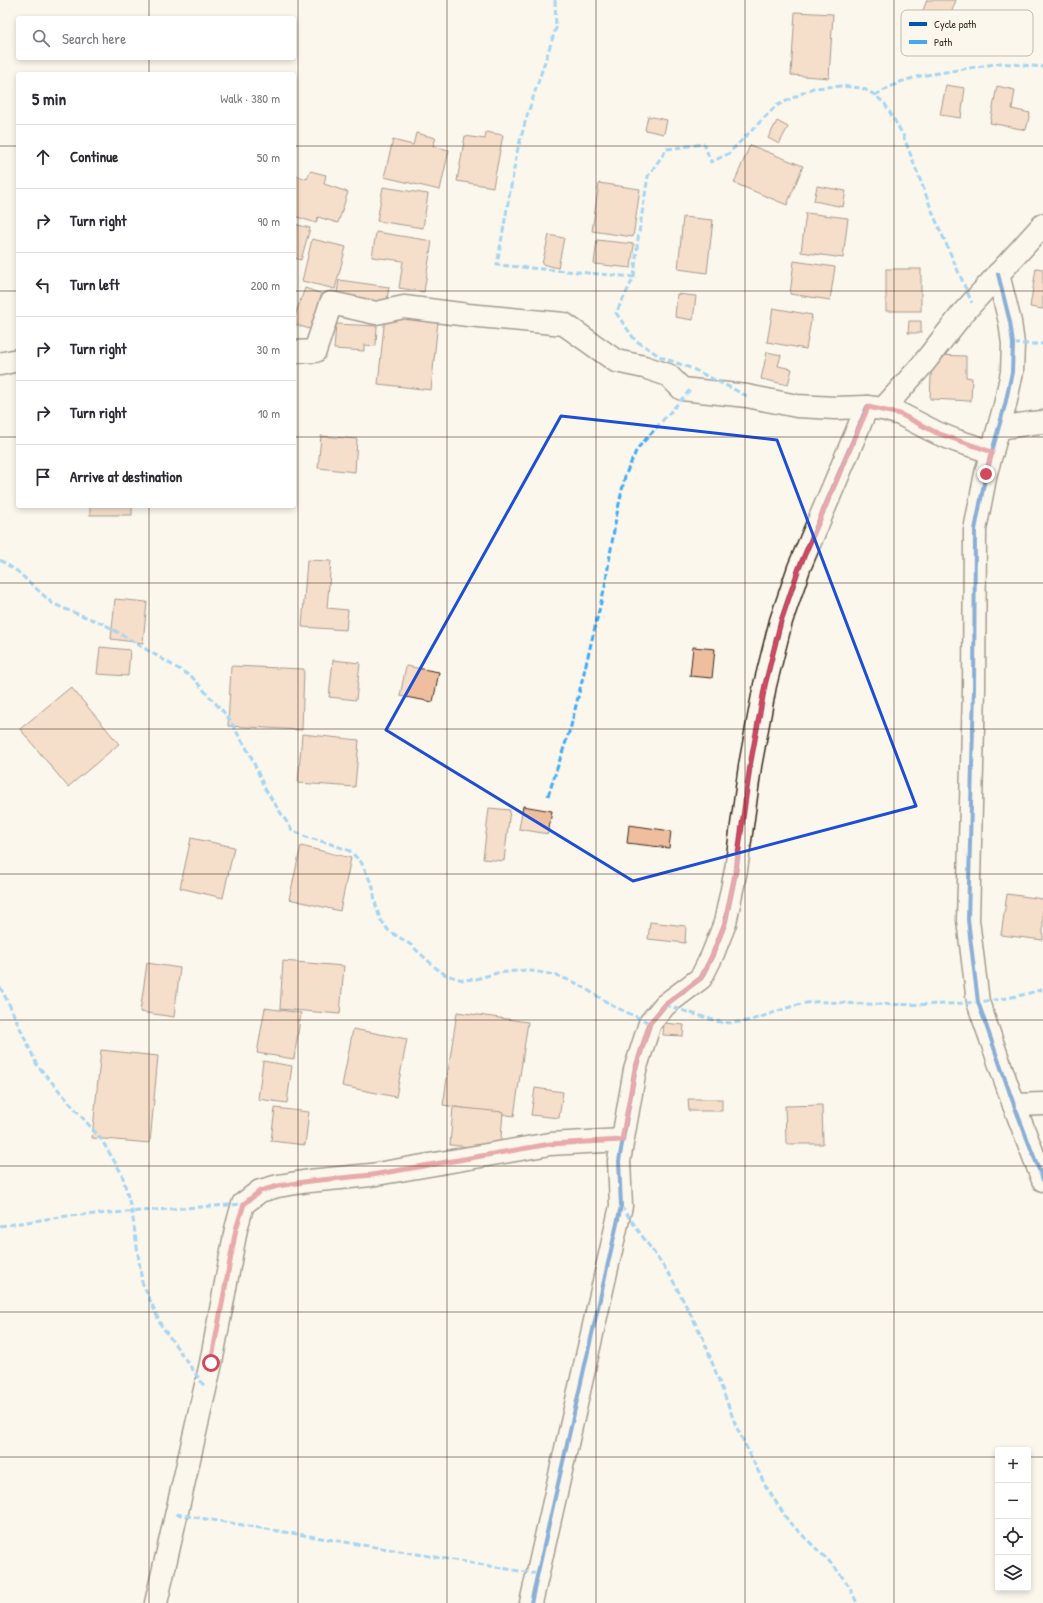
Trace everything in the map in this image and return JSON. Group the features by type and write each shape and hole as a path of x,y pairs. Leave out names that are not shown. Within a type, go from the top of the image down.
{"street":[{"path":"531,1603 621,1206 618,1160 635,1070 650,1023 665,1005 701,978 712,956 725,923 736,870 750,766 765,685 781,621 799,568 875,408 923,364 963,313 1043,225"},
{"path":"998,274 1010,322 1013,344 1012,372 992,452 975,530 974,689 968,920 978,1002 1043,1180"},
{"path":"296,352 315,351 331,303 376,313 404,307 564,324 616,361 644,367 668,375 682,389 747,396 797,406 875,408 900,414 937,433 992,452"},
{"path":"0,364 16,360"},
{"path":"999,428 1032,422 1043,422"},
{"path":"1014,1104 1043,1104"},
{"path":"156,1603 211,1363 236,1229 244,1204 260,1191 278,1186 310,1181 372,1175 550,1144 622,1140"}],"highlighted area":[{"path":"561,416 777,440 916,806 633,881 386,730"}],"building":[{"path":"927,0 956,0 952,10 923,10"},
{"path":"795,12 833,14 829,78 791,75"},
{"path":"946,85 965,88 961,118 940,115"},
{"path":"997,86 1015,90 1012,109 1030,113 1026,130 990,123"},
{"path":"648,116 667,120 664,134 645,130"},
{"path":"777,121 788,127 779,144 768,138"},
{"path":"486,132 503,135 493,187 457,181 465,136 485,139"},
{"path":"416,133 436,138 433,146 449,150 440,190 384,177 393,140 413,145"},
{"path":"750,145 803,166 787,205 734,183"},
{"path":"310,171 326,175 324,184 348,192 338,223 318,217 316,223 296,217 296,176 307,179"},
{"path":"599,183 640,189 633,237 592,231"},
{"path":"817,186 846,191 843,207 814,201"},
{"path":"383,187 428,194 423,228 377,221"},
{"path":"806,213 848,218 843,258 801,252"},
{"path":"683,217 713,220 707,273 678,269"},
{"path":"296,224 310,228 301,260 296,259"},
{"path":"376,232 432,241 424,292 399,288 403,261 372,257"},
{"path":"549,235 564,238 558,268 542,264"},
{"path":"312,239 346,247 335,289 302,281"},
{"path":"597,240 634,244 631,268 594,264"},
{"path":"794,261 835,267 830,300 790,294"},
{"path":"1036,268 1043,269 1043,309 1030,307"},
{"path":"886,269 921,269 921,311 886,311"},
{"path":"339,280 389,287 386,306 336,299"},
{"path":"305,288 325,295 312,330 296,325 296,313"},
{"path":"677,294 696,296 693,320 675,317"},
{"path":"773,308 812,315 806,349 767,342"},
{"path":"385,316 438,321 431,390 378,384"},
{"path":"909,321 921,321 921,333 908,333"},
{"path":"336,324 377,326 376,346 364,345 364,351 334,349"},
{"path":"767,352 781,355 778,366 792,369 788,385 761,379"},
{"path":"932,355 966,356 966,377 972,378 971,401 930,399"},
{"path":"321,436 357,439 355,472 318,468"},
{"path":"90,508 132,508 132,515 90,515"},
{"path":"307,560 331,561 327,608 348,610 346,630 302,627"},
{"path":"115,599 147,602 143,643 111,639"},
{"path":"100,647 130,650 128,676 97,674"},
{"path":"693,647 715,649 712,678 690,676"},
{"path":"333,660 360,663 356,700 329,697"},
{"path":"231,666 304,669 302,730 228,726"},
{"path":"406,666 439,672 433,702 400,696"},
{"path":"71,687 119,744 68,787 20,729"},
{"path":"302,734 359,740 355,787 298,783"},
{"path":"523,806 552,811 548,834 519,829"},
{"path":"489,808 510,810 504,861 483,859"},
{"path":"629,825 671,831 669,848 627,843"},
{"path":"191,838 234,847 223,898 180,888"},
{"path":"301,846 351,858 340,911 289,899"},
{"path":"1007,894 1043,899 1043,940 1001,935"},
{"path":"650,922 686,926 685,943 648,939"},
{"path":"283,961 344,966 340,1014 280,1009"},
{"path":"147,963 180,968 174,1017 140,1012"},
{"path":"265,1008 301,1013 294,1059 257,1053"},
{"path":"457,1012 528,1022 514,1116 443,1105"},
{"path":"664,1023 684,1025 683,1036 663,1035"},
{"path":"353,1029 407,1039 396,1097 342,1086"},
{"path":"101,1050 158,1056 150,1143 92,1138"},
{"path":"263,1061 292,1066 287,1103 258,1099"},
{"path":"535,1088 563,1092 559,1118 531,1115"},
{"path":"688,1099 722,1099 722,1111 689,1111"},
{"path":"822,1105 823,1144 786,1144 785,1106"},
{"path":"453,1107 503,1112 500,1150 450,1145"},
{"path":"275,1108 309,1112 305,1145 271,1141"}],"marked path":[{"path":"555,0 556,28 526,119 517,152 497,265 634,277 616,313 635,340 661,357 693,369 747,396"},
{"path":"875,95 900,82 920,76 1001,63 1043,67"},
{"path":"634,277 638,239 648,176 667,149 704,144 711,162 728,154 776,106 813,88 841,86 862,88 875,95 885,104 903,135 934,216 972,303"},
{"path":"1013,344 1043,344"},
{"path":"548,796 571,726 605,586 616,518 625,476 637,449 690,390"},
{"path":"0,560 17,571 52,603 104,624 192,677 227,716 250,754 265,789 292,830 306,837 350,851 361,862 373,887 375,902 380,919 388,930 411,945 436,968 446,975 463,980 476,979 497,973 526,970 556,975 578,984 613,1006 650,1023"},
{"path":"0,987 37,1065 101,1139 122,1174 132,1212 142,1282 161,1325 205,1387"},
{"path":"665,1005 720,1022 732,1023 756,1019 790,1007 814,1002 859,1004 955,1004 1000,999 1043,989"},
{"path":"0,1226 67,1216 243,1204"},
{"path":"621,1206 671,1277 703,1338 736,1426 765,1485 789,1522 834,1566 849,1586 857,1603"},
{"path":"176,1514 538,1574"}],"cycle path":[{"path":"998,274 1010,322 1013,344 1012,372 1005,405 986,473 975,530 974,689 968,920 978,1002 1014,1105 1043,1180"},
{"path":"531,1603 621,1206 619,1161 635,1070 650,1023 665,1005 701,978 712,956 725,923 736,870 750,766 765,685 781,621 799,568 867,407"}],"route":[{"path":"211,1363 236,1229 244,1204 260,1191 278,1186 310,1181 372,1175 550,1144 622,1140 635,1070 650,1023 665,1005 701,978 712,956 725,923 736,870 750,766 765,685 781,621 799,568 868,407 900,414 937,433 992,452 986,474"}]}
